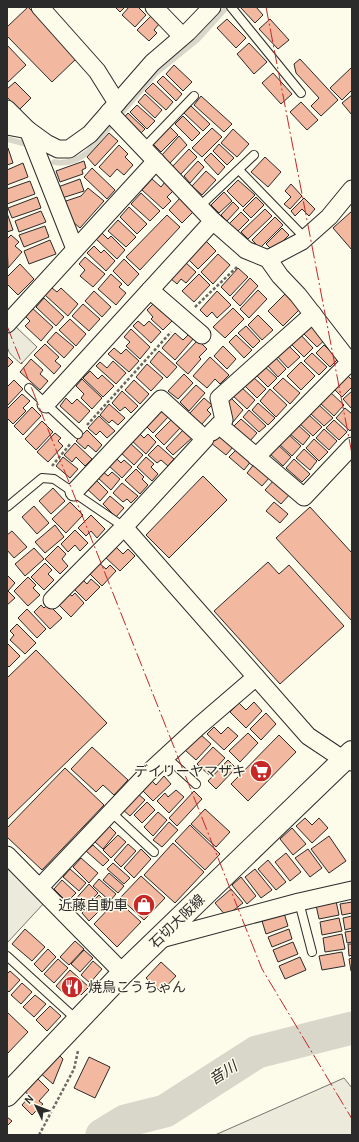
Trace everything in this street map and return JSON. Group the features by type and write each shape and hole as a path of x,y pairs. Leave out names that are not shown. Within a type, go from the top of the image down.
{"main road":[{"name":"石切大阪線","path":"7,1095 123,973 349,758"}],"street":[{"path":"40,7 97,71 115,114 144,148 213,221 246,250 268,259 351,364 256,457"},
{"path":"154,7 182,36"},
{"path":"7,109 28,130 46,143 58,149 69,149 115,114 152,63 212,7"},
{"path":"7,126 28,130"},
{"path":"28,130 76,249"},
{"path":"8,320 76,249 156,161"},
{"path":"268,259 305,238 329,217 352,189"},
{"path":"46,404 213,221"},
{"path":"150,290 202,335"},
{"path":"52,600 124,527 224,420 219,398 313,314"},
{"path":"74,492 161,398 205,439"},
{"path":"219,425 304,497 352,446"},
{"path":"124,527 308,736 349,758"},
{"path":"40,887 166,756 256,677"},
{"path":"7,855 123,973"},
{"path":"157,940 299,902 352,890"}],"lane":[{"path":"233,9 301,94"},
{"path":"144,148 194,96"},
{"path":"199,207 254,155"},
{"path":"239,170 305,238"},
{"path":"29,388 78,434"},
{"path":"7,507 42,478 54,479 124,527"},
{"path":"166,756 196,784"},
{"path":"111,812 154,852"},
{"path":"299,902 312,952"},
{"path":"7,956 78,1021"}],"path":[{"path":"42,478 78,434 127,383 183,319 251,252"},
{"path":"39,1135 74,1069 78,1050"}],"shaded area":[{"path":"15,326 37,347 21,364 10,354 7,345 7,334"},
{"path":"7,865 45,902 7,943"},
{"path":"344,1078 352,1088 352,1135 215,1135"}],"building":[{"path":"28,7 77,58 52,82 7,36 7,27"},
{"path":"115,7 125,7 120,12"},
{"path":"129,7 138,7 146,15 135,27 122,15"},
{"path":"240,7 256,7 263,15 255,23"},
{"path":"151,16 159,24 154,30 157,33 149,41 137,30"},
{"path":"227,19 246,38 236,48 217,28"},
{"path":"270,19 289,40 278,49 259,29"},
{"path":"249,43 267,62 254,74 237,54"},
{"path":"7,45 26,65 7,83"},
{"path":"300,59 338,100 321,116 311,106 319,98 296,73 294,64"},
{"path":"174,65 192,82 183,91 166,74"},
{"path":"352,67 352,90 342,100 330,88"},
{"path":"273,73 292,94 281,104 262,83"},
{"path":"163,76 182,94 176,101 157,82"},
{"path":"15,82 31,98 19,110 7,97 7,89"},
{"path":"153,83 173,102 166,110 145,91"},
{"path":"145,94 162,110 155,118 138,102"},
{"path":"352,95 352,115 342,103"},
{"path":"201,96 232,124 224,132 194,105"},
{"path":"301,102 318,120 307,130 290,112"},
{"path":"137,105 155,121 147,129 130,112"},
{"path":"191,106 210,124 203,131 184,113"},
{"path":"128,113 145,129 138,136 122,120"},
{"path":"183,116 200,133 192,141 175,124"},
{"path":"170,127 178,135 161,152 153,144"},
{"path":"212,128 222,137 202,157 192,148"},
{"path":"233,129 249,144 237,157 221,143"},
{"path":"109,133 118,141 95,166 87,157"},
{"path":"179,136 187,145 170,163 162,155"},
{"path":"219,144 234,158 227,165 213,151"},
{"path":"119,145 128,154 125,157 133,165 124,175 117,169 110,177 99,167"},
{"path":"8,148 13,163 7,165 7,149"},
{"path":"189,149 197,157 180,175 172,167"},
{"path":"211,153 225,167 218,175 204,160"},
{"path":"265,157 281,172 268,187 251,172"},
{"path":"84,161 86,168 82,170 83,174 60,182 56,171"},
{"path":"198,161 204,167 190,183 184,176"},
{"path":"23,163 28,177 7,185 7,170"},
{"path":"92,168 115,190 107,199 84,177"},
{"path":"206,171 216,180 202,195 192,186"},
{"path":"80,179 84,191 62,198 58,187"},
{"path":"152,179 161,187 165,182 174,190 167,197 171,201 163,209 142,190"},
{"path":"238,180 255,195 243,207 227,191"},
{"path":"30,181 35,194 7,204 7,189"},
{"path":"291,184 302,196 290,209 284,204 291,197 285,191"},
{"path":"88,188 104,201 80,228 73,222 64,207 66,201 81,196"},
{"path":"224,192 232,201 219,213 211,205"},
{"path":"141,193 160,211 150,221 131,204"},
{"path":"37,197 41,208 12,218 8,208"},
{"path":"256,197 264,205 251,218 243,210"},
{"path":"180,198 194,211 182,223 169,210"},
{"path":"304,198 315,209 309,216 302,209 295,216 291,211"},
{"path":"233,202 239,208 227,221 221,215"},
{"path":"129,207 147,224 137,234 120,217"},
{"path":"265,209 272,216 248,239 241,232"},
{"path":"41,211 46,222 19,232 15,221"},
{"path":"352,211 352,250 333,228"},
{"path":"241,212 249,220 237,232 229,224"},
{"path":"7,213 13,230 7,232"},
{"path":"167,215 180,227 140,270 126,257"},
{"path":"275,217 283,225 260,248 252,240"},
{"path":"118,220 136,237 126,247 108,231"},
{"path":"45,226 49,237 24,247 19,235"},
{"path":"282,228 289,235 273,251 266,244"},
{"path":"102,233 108,239 111,236 125,250 117,259 96,239"},
{"path":"11,235 19,242 15,246 22,252 8,268 7,239"},
{"path":"50,240 56,254 29,264 24,251"},
{"path":"206,241 216,251 198,269 188,259"},
{"path":"94,246 101,253 104,250 115,261 106,271 87,253"},
{"path":"218,254 230,265 213,284 201,272"},
{"path":"85,257 105,274 93,287 80,276 85,270 79,264"},
{"path":"124,259 139,274 128,286 113,271"},
{"path":"185,262 196,272 186,283 181,279 177,284 170,278"},
{"path":"20,264 34,279 18,295 7,284 7,277"},
{"path":"238,268 248,277 230,296 221,287"},
{"path":"111,274 122,284 119,287 126,293 116,305 98,289"},
{"path":"199,274 210,285 194,302 182,291"},
{"path":"250,278 258,286 240,306 232,298"},
{"path":"52,288 57,292 61,288 78,304 68,316 45,295"},
{"path":"258,290 267,299 249,318 240,309"},
{"path":"94,291 111,307 102,317 85,301"},
{"path":"217,291 231,305 217,318 212,312 207,317 200,310"},
{"path":"285,294 300,309 283,326 268,311"},
{"path":"44,298 64,317 56,326 36,307"},
{"path":"156,301 175,318 163,330 151,319 153,317 147,310"},
{"path":"83,304 100,319 89,331 72,316"},
{"path":"31,307 53,327 41,341 25,326 30,321 24,315"},
{"path":"233,308 244,319 225,338 213,327"},
{"path":"258,315 273,330 262,340 248,325"},
{"path":"70,319 86,334 76,346 59,330"},
{"path":"138,321 144,326 149,321 161,332 151,343 133,326"},
{"path":"310,322 326,339 317,347 301,331"},
{"path":"246,326 260,341 253,348 238,333"},
{"path":"131,329 150,347 140,359 126,346 130,342 124,337"},
{"path":"56,332 74,347 64,358 47,342"},
{"path":"175,333 183,340 189,334 194,338 175,360 162,348"},
{"path":"299,333 313,348 304,357 289,342"},
{"path":"236,335 252,350 244,358 229,342"},
{"path":"198,340 207,349 199,357 201,359 188,374 176,363"},
{"path":"45,344 59,357 55,361 61,366 54,374 34,355"},
{"path":"287,344 300,357 288,368 276,355"},
{"path":"324,345 338,359 330,367 316,353"},
{"path":"223,346 236,359 227,369 214,356"},
{"path":"114,348 121,354 126,349 139,361 129,372 108,354"},
{"path":"159,351 177,367 167,378 150,362"},
{"path":"312,353 327,367 319,375 304,361"},
{"path":"7,356 13,362 7,368"},
{"path":"274,356 286,369 278,377 266,364"},
{"path":"210,357 229,375 220,384 215,379 207,388 193,376"},
{"path":"31,359 43,370 40,374 48,381 40,390 20,372"},
{"path":"113,361 126,373 116,384 96,366 100,362 107,368"},
{"path":"301,362 315,376 301,390 287,376"},
{"path":"147,364 163,378 151,391 136,377"},
{"path":"263,365 277,378 268,387 255,374"},
{"path":"90,371 98,379 102,375 114,386 103,397 83,378"},
{"path":"184,374 193,383 178,399 168,391"},
{"path":"251,375 266,389 257,398 243,384"},
{"path":"347,375 352,380 352,387 342,397 333,388"},
{"path":"283,378 300,393 290,404 273,388"},
{"path":"82,379 102,398 92,409 81,398 84,394 76,386"},
{"path":"14,380 23,389 7,406 7,387"},
{"path":"134,380 149,394 140,404 125,390"},
{"path":"196,385 205,393 189,411 180,402"},
{"path":"240,386 255,400 247,409 231,394"},
{"path":"270,389 287,405 276,417 260,401"},
{"path":"122,391 138,406 131,413 125,407 120,411 112,403"},
{"path":"352,391 352,407 351,408 343,399"},
{"path":"330,392 344,405 334,416 320,403"},
{"path":"22,394 30,401 23,408 26,411 13,424 7,418 7,409"},
{"path":"230,397 243,410 233,422 225,415 224,403"},
{"path":"66,398 72,404 77,399 90,411 79,423 60,406"},
{"path":"204,398 212,405 207,410 211,414 201,425 189,414"},
{"path":"258,403 275,418 268,425 252,410"},
{"path":"109,404 125,418 118,425 112,420 109,423 100,415"},
{"path":"318,404 333,418 324,426 310,413"},
{"path":"32,407 41,416 23,435 14,426"},
{"path":"161,408 169,416 153,433 145,425"},
{"path":"345,408 352,414 352,428 350,431 336,418"},
{"path":"249,410 266,426 259,432 243,417"},
{"path":"308,414 322,427 313,436 299,423"},
{"path":"99,416 115,431 107,438 100,431 96,435 88,428"},
{"path":"173,418 182,426 164,445 155,436"},
{"path":"241,419 257,433 250,441 234,426"},
{"path":"334,420 347,432 339,440 326,428"},
{"path":"42,421 53,432 36,450 25,439"},
{"path":"297,424 310,436 303,445 289,433"},
{"path":"184,429 193,437 173,455 166,448"},
{"path":"324,429 337,441 329,450 316,438"},
{"path":"87,430 102,445 96,452 88,445 85,449 76,441"},
{"path":"138,432 144,438 148,434 156,442 146,454 130,439"},
{"path":"55,433 61,438 58,441 63,446 48,462 37,452"},
{"path":"219,433 234,446 226,455 211,443"},
{"path":"287,433 301,446 292,456 278,443"},
{"path":"314,439 328,452 319,461 306,448"},
{"path":"129,442 143,455 134,465 120,452"},
{"path":"75,443 92,459 85,466 76,457 72,462 64,455"},
{"path":"276,443 291,457 283,466 268,452"},
{"path":"158,445 174,459 168,466 161,460 157,463 148,455"},
{"path":"238,448 252,460 244,470 229,457"},
{"path":"304,449 317,461 310,470 296,458"},
{"path":"114,456 121,463 124,460 132,467 122,478 107,464"},
{"path":"63,457 78,469 70,478 56,466"},
{"path":"146,457 154,464 151,467 158,474 152,481 137,467"},
{"path":"294,459 310,474 302,482 286,468"},
{"path":"255,463 270,477 262,486 247,473"},
{"path":"136,469 144,477 142,479 148,485 140,494 125,480"},
{"path":"102,471 108,476 112,472 120,479 111,490 97,477"},
{"path":"203,476 227,500 169,558 146,535"},
{"path":"94,478 108,492 100,501 85,487"},
{"path":"275,479 291,493 281,504 265,490"},
{"path":"122,483 138,496 131,503 127,499 123,502 113,493"},
{"path":"53,488 65,501 51,514 39,501"},
{"path":"110,496 124,508 116,517 103,504"},
{"path":"70,502 83,515 66,533 52,519"},
{"path":"274,502 288,514 280,523 266,511"},
{"path":"34,506 49,523 37,534 22,517"},
{"path":"310,507 352,553 352,621 276,538"},
{"path":"91,515 105,529 97,538 91,531 86,536 78,528"},
{"path":"55,525 64,537 45,553 35,542"},
{"path":"75,530 88,543 80,551 75,545 68,552 61,544"},
{"path":"12,531 27,547 14,558 7,550 7,535"},
{"path":"114,545 123,554 128,549 135,556 120,571 104,556"},
{"path":"58,546 66,554 62,559 68,566 60,574 45,559"},
{"path":"34,548 44,559 25,576 15,564"},
{"path":"98,562 106,569 110,565 116,571 102,586 88,572"},
{"path":"268,562 279,574 289,565 344,626 280,684 214,611"},
{"path":"45,563 52,570 48,574 54,580 44,590 31,577"},
{"path":"7,575 15,583 8,591 15,598 7,605"},
{"path":"28,577 36,585 33,588 40,595 28,606 14,591"},
{"path":"81,578 87,584 91,579 100,587 86,601 72,587"},
{"path":"68,593 72,596 75,593 84,603 71,617 57,603"},
{"path":"48,604 62,618 50,629 34,612 41,605 44,608"},
{"path":"27,609 46,629 37,638 18,618"},
{"path":"17,624 36,643 25,654 10,640 14,635 10,631"},
{"path":"7,643 20,656 9,667 7,665"},
{"path":"36,650 107,723 7,820 7,678"},
{"path":"254,702 262,711 246,728 230,712 239,703 246,710"},
{"path":"266,713 276,724 261,740 250,729"},
{"path":"214,727 221,734 228,727 238,736 224,750 207,734"},
{"path":"248,733 258,743 240,762 229,751"},
{"path":"200,734 211,744 196,760 185,750"},
{"path":"279,735 296,752 248,801 231,784"},
{"path":"92,747 128,780 114,795 103,785 96,792 71,769"},
{"path":"213,747 225,758 209,775 197,764"},
{"path":"228,760 236,768 216,789 208,781"},
{"path":"65,768 104,805 42,870 7,837 7,828"},
{"path":"164,776 171,784 153,801 142,790 151,780 156,785"},
{"path":"176,790 184,797 169,813 157,801 165,793 168,797"},
{"path":"194,791 202,799 177,826 169,818"},
{"path":"137,793 145,800 130,816 122,809"},
{"path":"147,802 155,810 142,823 134,815"},
{"path":"205,809 230,832 216,847 191,824"},
{"path":"158,812 167,820 153,836 144,827"},
{"path":"305,818 312,825 319,818 328,828 312,843 296,826"},
{"path":"169,822 178,830 162,847 153,840"},
{"path":"190,825 220,854 205,870 175,841"},
{"path":"109,826 116,833 103,849 95,842"},
{"path":"292,828 306,844 293,855 280,839"},
{"path":"118,835 126,842 111,858 103,850"},
{"path":"329,836 346,861 329,873 311,849"},
{"path":"173,843 204,872 175,903 144,875"},
{"path":"128,844 136,851 121,867 114,860"},
{"path":"93,845 109,860 103,866 86,851"},
{"path":"141,849 151,859 134,878 124,868"},
{"path":"308,849 322,868 310,877 295,858"},
{"path":"286,853 301,872 290,881 275,862"},
{"path":"81,858 98,873 89,883 73,867"},
{"path":"268,860 286,882 276,890 258,869"},
{"path":"113,863 130,878 124,884 107,869"},
{"path":"70,869 86,883 79,891 63,877"},
{"path":"255,869 272,890 261,898 245,877"},
{"path":"109,873 124,886 118,893 103,880"},
{"path":"141,876 165,898 144,920 120,898"},
{"path":"241,877 256,896 247,904 232,885"},
{"path":"99,879 116,894 110,901 93,886"},
{"path":"62,880 76,893 67,902 54,889"},
{"path":"89,884 98,893 81,911 72,903"},
{"path":"231,889 243,903 226,916 215,903"},
{"path":"99,895 107,903 89,921 82,913"},
{"path":"117,900 141,922 117,947 94,924"},
{"path":"336,901 339,915 319,919 316,905"},
{"path":"352,902 352,913 342,915 340,904"},
{"path":"284,913 288,926 266,934 262,921"},
{"path":"352,916 352,928 345,930 343,918"},
{"path":"339,918 342,931 322,935 320,922"},
{"path":"25,929 45,947 32,961 12,944"},
{"path":"289,929 292,939 272,947 268,937"},
{"path":"352,931 352,942 347,943 345,932"},
{"path":"342,934 345,949 325,952 323,938"},
{"path":"75,941 84,949 69,965 60,957"},
{"path":"293,942 298,954 278,962 273,950"},
{"path":"348,944 352,944 352,955 349,956"},
{"path":"48,949 56,957 42,972 34,964"},
{"path":"84,950 93,958 80,972 71,964"},
{"path":"342,952 345,966 322,970 319,956"},
{"path":"300,957 306,970 285,979 279,966"},
{"path":"352,958 352,971 351,971 349,959"},
{"path":"58,959 68,968 54,983 44,974"},
{"path":"93,961 102,969 90,983 81,975"},
{"path":"161,962 176,976 161,992 146,978"},
{"path":"70,970 89,987 81,995 75,989 68,997 56,986"},
{"path":"10,971 20,980 9,992 7,990 7,974"},
{"path":"22,983 32,992 21,1004 11,995"},
{"path":"35,995 46,1004 34,1017 23,1007"},
{"path":"50,1006 61,1016 47,1031 36,1020"},
{"path":"7,1012 28,1032 7,1054"},
{"path":"57,1053 63,1059 53,1084 39,1072"},
{"path":"89,1057 110,1067 95,1098 74,1088"},
{"path":"37,1078 49,1090 39,1101 43,1104 32,1115 22,1105 30,1096 24,1091"},
{"path":"7,1117 12,1121 7,1126"}],"waterway":[{"path":"54,162 63,163 72,161 88,152 156,73 198,39 227,7"},
{"path":"7,139 26,144"},
{"name":"音川","path":"102,1135 125,1121 165,1111 257,1052 352,1028"}],"power":[{"path":"266,7 352,454"},
{"path":"7,326 262,969 352,1119"}],"place":[{"name":"デイリーヤマザキ","path":"261,771"},
{"name":"近藤自動車","path":"144,905"},
{"name":"焼鳥こうちゃん","path":"72,987"}]}
